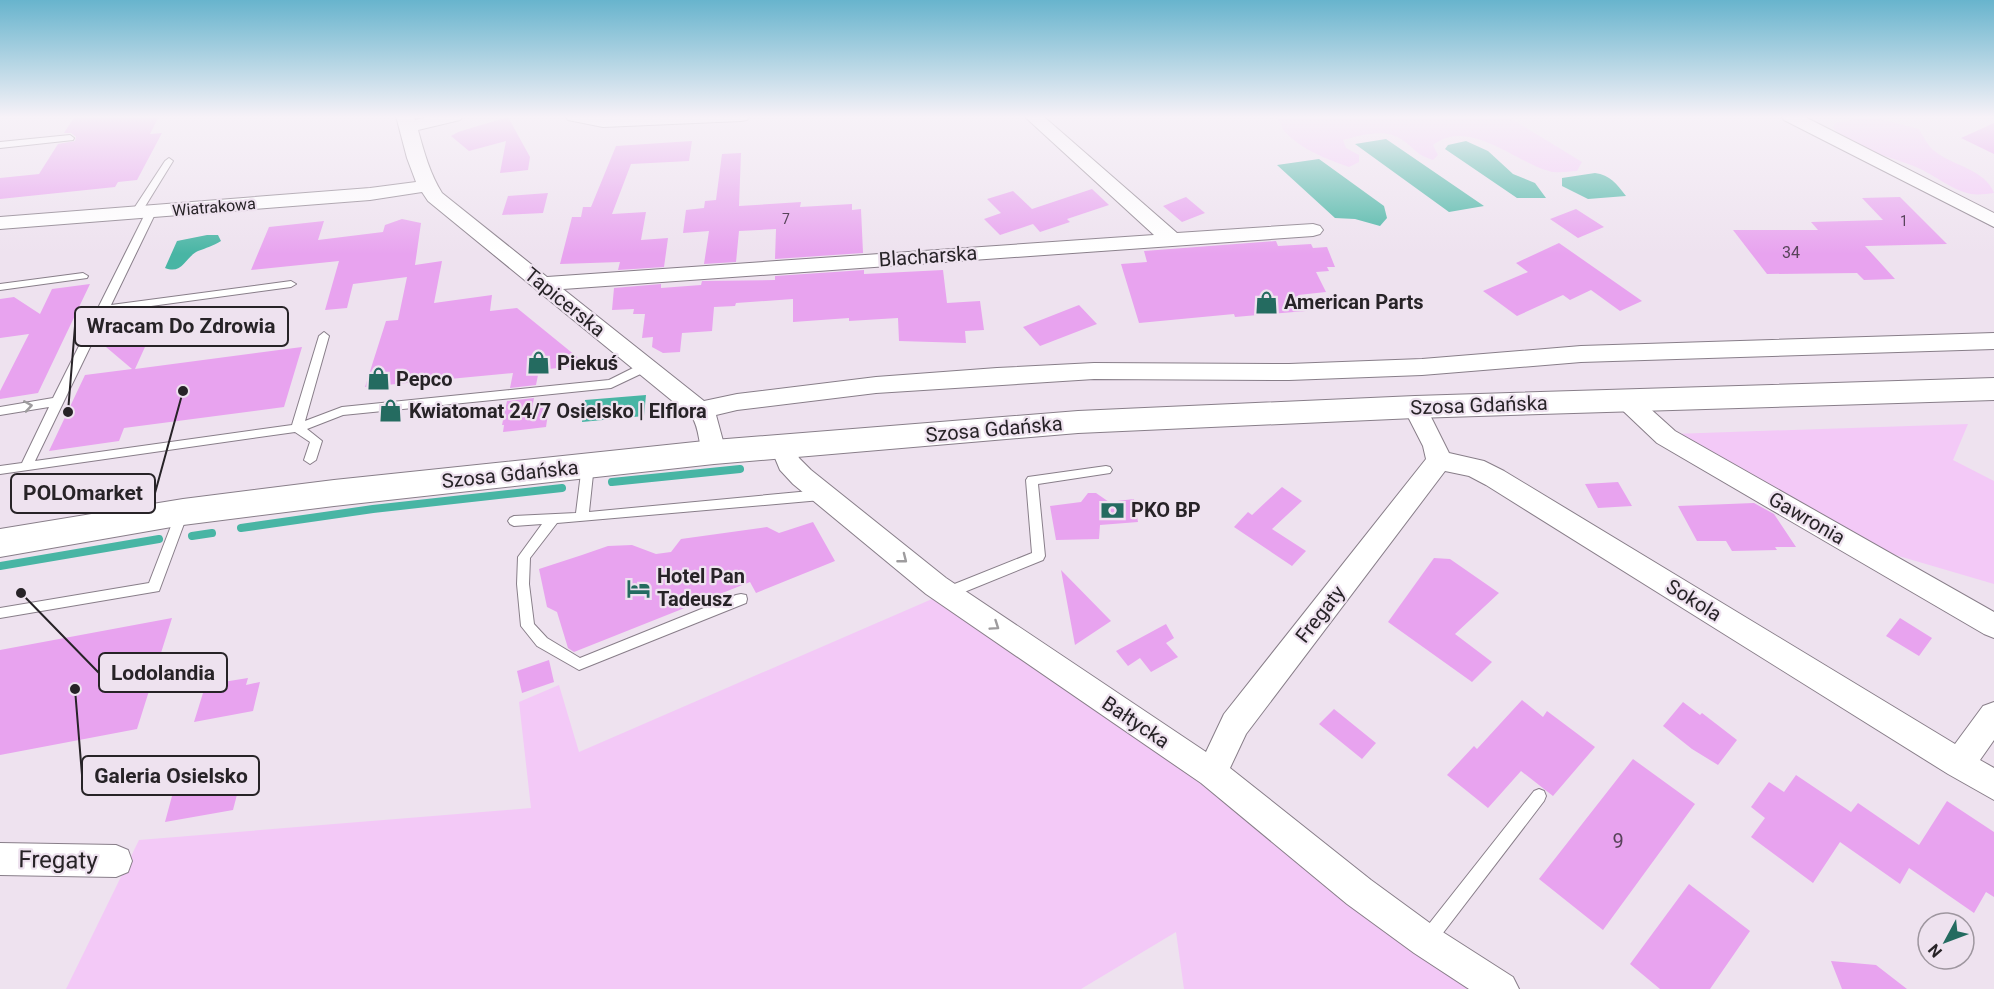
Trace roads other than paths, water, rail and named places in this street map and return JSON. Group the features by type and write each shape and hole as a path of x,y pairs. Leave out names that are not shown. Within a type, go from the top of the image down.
{"main road":[{"name":"Szosa Gdańska","path":"0,543 183,512 588,465 782,446 1078,422 1414,407 1994,389"}],"street":[{"path":"416,162 427,186"},
{"path":"1085,162 1172,240"},
{"path":"1880,162 1994,221"},
{"name":"Wiatrakowa","path":"0,223 370,194 427,186"},
{"name":"Tapicerska","path":"427,186 435,197 700,411 707,420 714,452"},
{"name":"Blacharska","path":"543,284 1313,230"},
{"path":"700,411 737,402 876,385 997,376 1103,371 1289,372 1422,367 1581,354 1994,341"},
{"name":"Gawronia","path":"1627,400 1666,437 1994,626"},
{"path":"1414,407 1435,446 1438,460"},
{"name":"Bałtycka","path":"782,446 789,463 796,471 947,593 1212,773 1359,892 1426,941 1501,989"},
{"name":"Sokola","path":"1438,460 1475,468 1495,478 1994,785"},
{"name":"Fregaty","path":"1212,773 1234,724 1438,460"},
{"path":"1959,764 1994,715"},
{"name":"Fregaty","path":"0,859 116,861"}],"lane":[{"path":"26,466 56,402 106,309 144,213 169,162"},
{"path":"0,286 83,276"},
{"path":"106,309 291,284"},
{"path":"297,428 324,336"},
{"path":"0,470 297,428 342,411 611,384 645,367"},
{"path":"0,411 56,402"},
{"path":"297,428 316,441 310,460"},
{"path":"582,517 588,465"},
{"path":"947,593 1039,556 1032,480 1106,470"},
{"path":"514,521 582,517 823,494"},
{"path":"0,613 154,588 183,512"},
{"path":"553,519 524,557 522,584 528,626 542,642 579,664 741,599"},
{"path":"1426,941 1539,796"}],"waterway":[{"path":"612,482 740,469"},
{"path":"241,528 373,509 562,488"},
{"path":"192,536 212,533"},
{"path":"0,566 159,539"}],"place":[{"name":"American Parts","path":"1266,302"},
{"name":"Piekuś","path":"539,363"},
{"name":"Pepco","path":"378,379"},
{"name":"POLOmarket","path":"183,391"},
{"name":"Kwiatomat 24/7 Osielsko | Elflora","path":"391,411"},
{"name":"Wracam Do Zdrowia","path":"68,412"},
{"name":"PKO BP","path":"1113,510"},
{"name":"Hotel Pan Tadeusz","path":"639,588"},
{"name":"Lodolandia","path":"21,593"},
{"name":"Galeria Osielsko","path":"75,689"}]}
